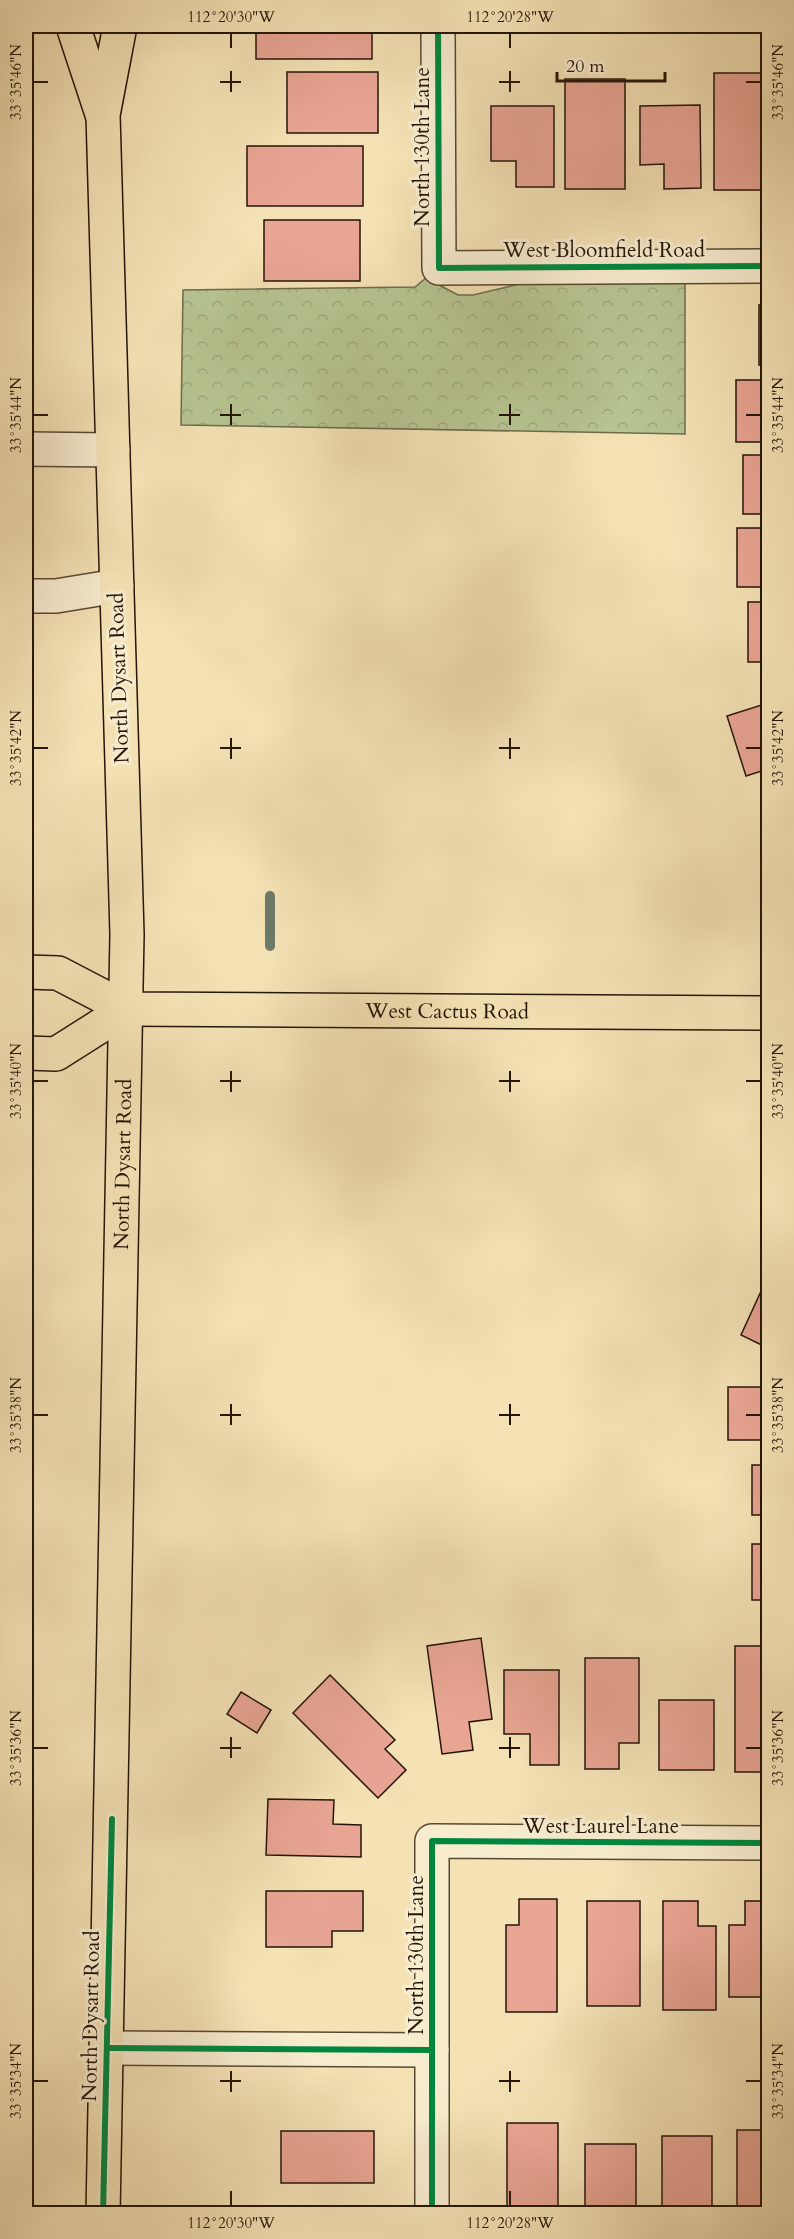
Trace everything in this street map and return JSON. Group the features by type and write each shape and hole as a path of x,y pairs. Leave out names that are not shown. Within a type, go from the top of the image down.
{"main road":[{"name":"North Dysart Road","path":"73,26 103,115"},
{"name":"North Dysart Road","path":"103,2214 127,934 103,115 120,26"},
{"name":"West Cactus Road","path":"26,972 58,973 127,1008 768,1013"},
{"path":"26,1053 56,1053 127,1008"}],"street":[{"name":"North 130th Lane","path":"438,26 439,268"},
{"name":"West Bloomfield Road","path":"439,268 768,266"},
{"path":"26,449 113,450"},
{"path":"26,596 56,596 117,586"},
{"name":"North 130th Lane","path":"432,1841 432,2214"},
{"name":"West Laurel Lane","path":"432,1841 768,1843"},
{"path":"107,2048 432,2050"}],"green space":[{"path":"426,278 458,295 473,295 540,279 685,282 685,434 181,425 183,290 415,287"}],"building":[{"path":"256,26 372,26 372,59 256,59"},
{"path":"287,72 378,72 378,133 287,133"},
{"path":"714,73 768,73 768,190 714,190"},
{"path":"565,79 625,79 625,189 565,189"},
{"path":"700,105 701,188 664,189 664,164 640,165 640,106"},
{"path":"491,106 554,106 554,187 516,187 516,161 491,161"},
{"path":"247,146 363,146 363,206 247,206"},
{"path":"264,220 360,220 360,281 264,281"},
{"path":"759,305 768,305 768,365 759,365"},
{"path":"736,380 768,380 768,442 736,442"},
{"path":"743,455 768,455 768,514 743,514"},
{"path":"737,528 768,528 768,587 737,587"},
{"path":"748,602 768,602 768,662 748,662"},
{"path":"768,703 768,769 746,776 727,716"},
{"path":"763,1287 768,1289 768,1348 741,1335"},
{"path":"728,1387 768,1387 768,1440 728,1440"},
{"path":"752,1465 768,1465 768,1515 752,1515"},
{"path":"752,1544 768,1544 768,1600 752,1600"},
{"path":"481,1638 492,1719 469,1722 473,1750 442,1754 427,1646"},
{"path":"735,1646 768,1646 768,1772 735,1772"},
{"path":"585,1658 639,1658 639,1743 619,1743 619,1769 585,1769"},
{"path":"504,1670 559,1670 559,1765 530,1765 530,1734 504,1734"},
{"path":"330,1675 395,1740 385,1749 406,1770 378,1798 293,1713"},
{"path":"241,1692 271,1710 257,1733 227,1714"},
{"path":"659,1700 714,1700 714,1770 659,1770"},
{"path":"268,1799 334,1800 333,1824 361,1825 361,1857 266,1855"},
{"path":"266,1891 363,1891 363,1931 332,1931 332,1947 266,1947"},
{"path":"519,1899 557,1899 557,2012 506,2012 506,1925 519,1925"},
{"path":"587,1901 640,1901 640,2006 587,2006"},
{"path":"663,1901 698,1901 698,1926 716,1926 716,2010 663,2010"},
{"path":"745,1901 768,1901 768,1997 729,1997 729,1925 745,1925"},
{"path":"507,2123 558,2123 558,2214 507,2214"},
{"path":"737,2130 768,2130 768,2214 737,2214"},
{"path":"281,2131 374,2131 374,2183 281,2183"},
{"path":"662,2136 712,2136 712,2214 662,2214"},
{"path":"585,2144 636,2144 636,2214 585,2214"},
{"path":"251,2210 363,2210 363,2214 251,2214"}],"waterway":[{"path":"270,896 270,946"}],"cycle path":[{"path":"438,26 439,268 768,266"},
{"path":"103,2214 112,1819"},
{"path":"432,2214 432,1841 768,1843"},
{"path":"107,2048 432,2050"}]}
